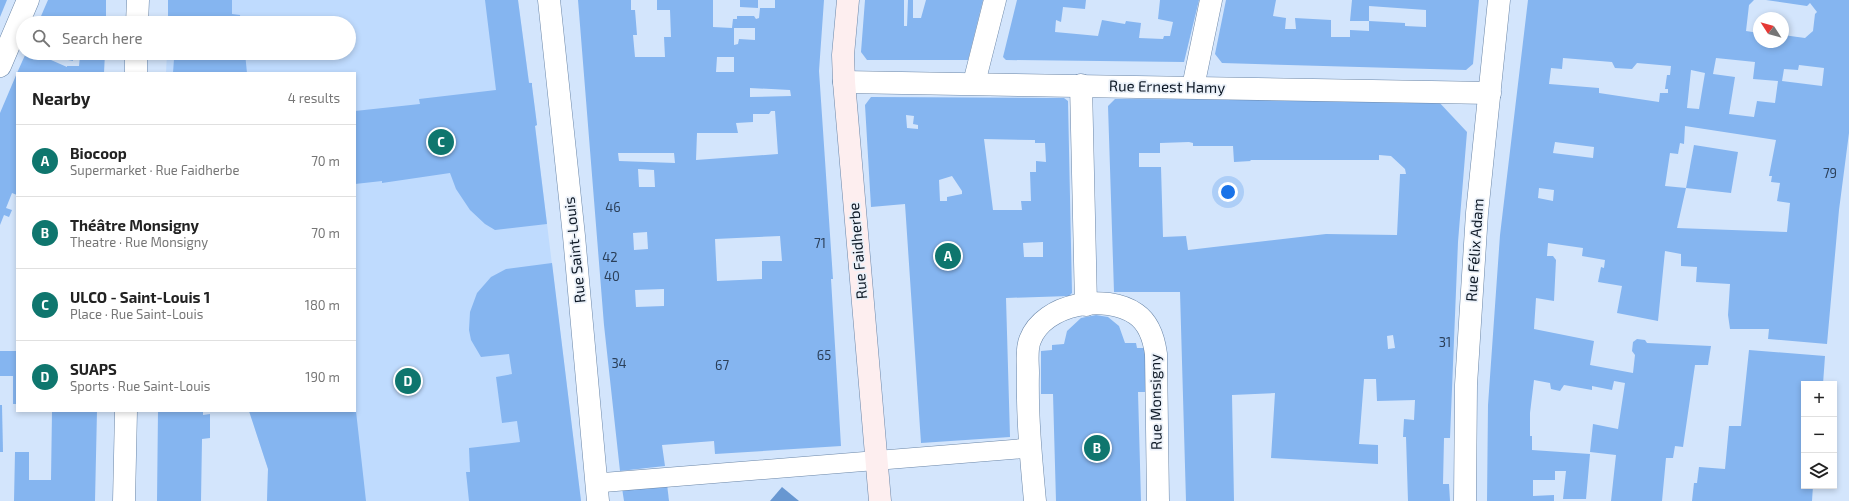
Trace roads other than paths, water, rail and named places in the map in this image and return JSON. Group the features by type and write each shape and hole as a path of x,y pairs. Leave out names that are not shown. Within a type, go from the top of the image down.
{"main road":[{"name":"Rue Faidherbe","path":"848,0 843,56 844,82 880,501"}],"street":[{"path":"21,16 28,0"},
{"path":"137,16 138,0"},
{"name":"Rue Saint-Louis","path":"549,0 598,492"},
{"path":"974,83 996,0"},
{"path":"1193,87 1211,0"},
{"name":"Rue Félix Adam","path":"1465,501 1466,385 1477,213 1499,0"},
{"path":"0,66 16,28"},
{"path":"136,60 136,72"},
{"name":"Rue Ernest Hamy","path":"844,82 974,83 1490,93"},
{"path":"1081,85 1086,305"},
{"name":"Rue Monsigny","path":"1035,501 1030,448 1028,390 1030,341 1040,324 1046,318 1067,308 1103,304 1126,308 1136,314 1144,322 1154,341 1156,354 1158,501"},
{"path":"124,501 126,412"},
{"path":"598,492 877,460 1030,448"}],"water":[{"path":"782,487 799,501 770,501"}],"place":[{"name":"ULCO - Saint-Louis 1","path":"441,142"},
{"name":"Biocoop","path":"948,256"},
{"name":"SUAPS","path":"408,381"},
{"name":"Théâtre Monsigny","path":"1097,448"}]}
